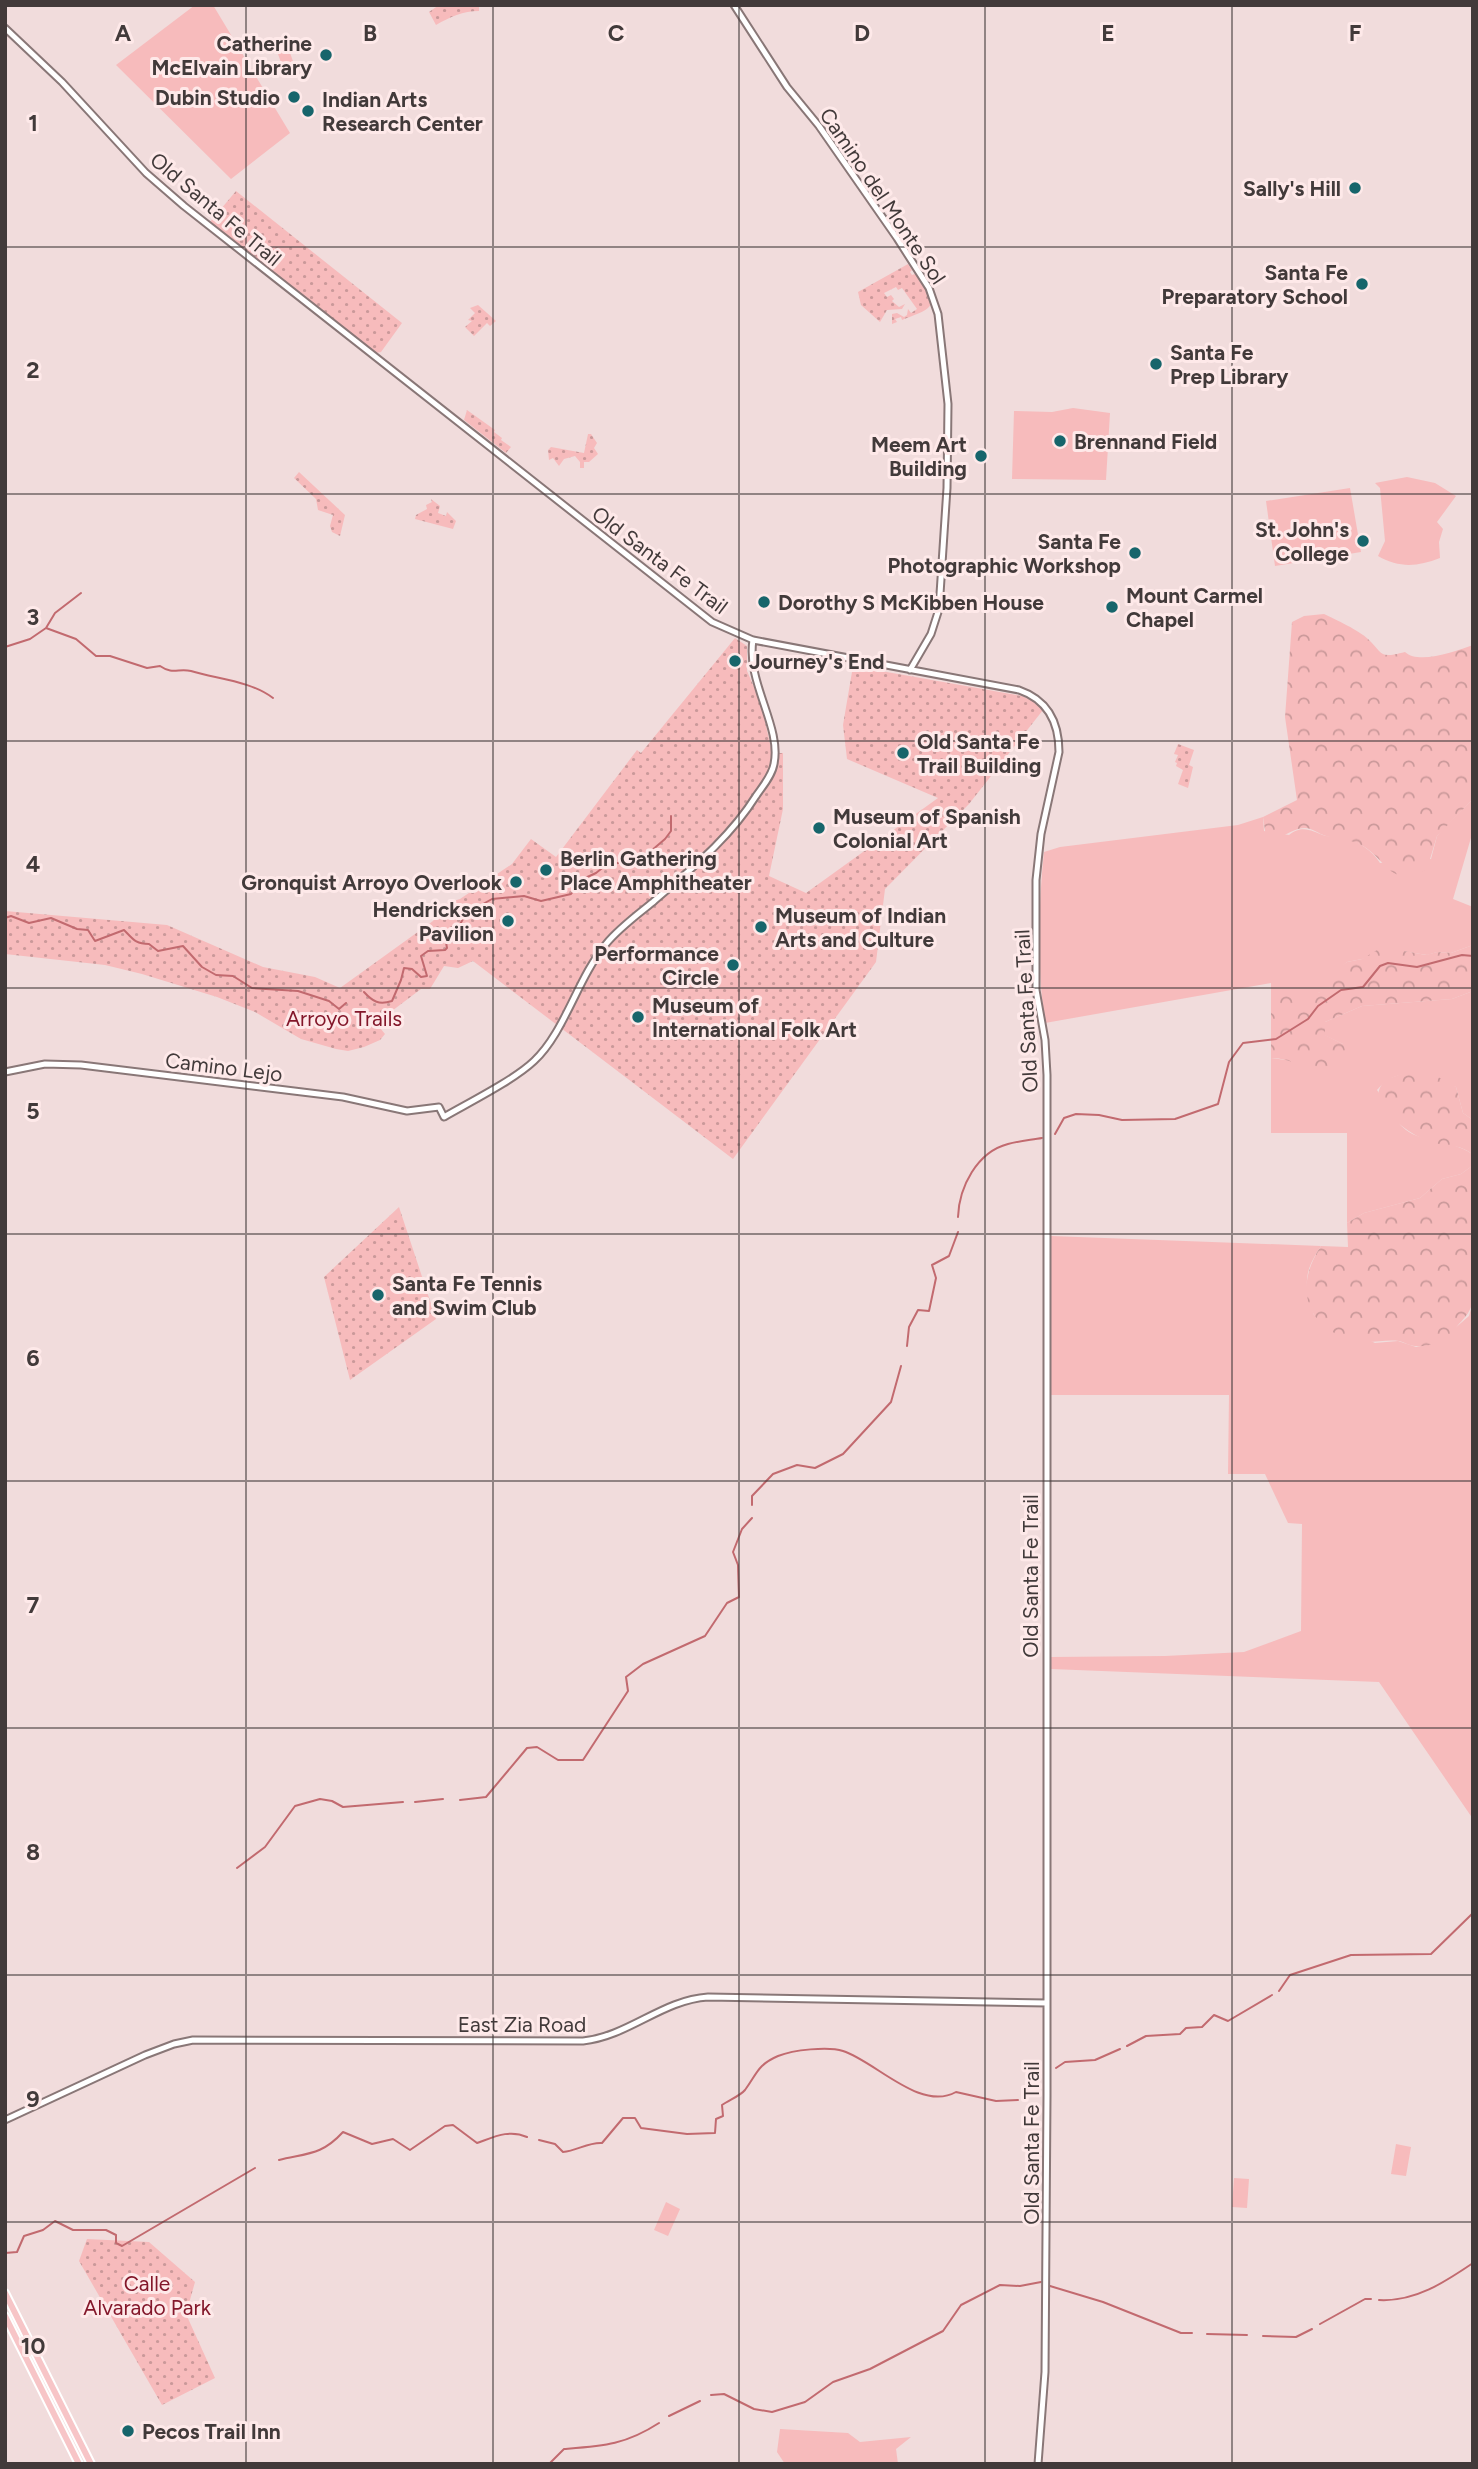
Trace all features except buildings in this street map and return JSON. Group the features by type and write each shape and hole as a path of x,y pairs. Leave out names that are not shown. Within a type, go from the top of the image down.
{"main road":[{"path":"5,2293 91,2464"},
{"path":"5,2316 79,2464"}],"street":[{"name":"Camino del Monte Sol","path":"734,5 787,87 820,126 897,239 929,288 938,314 948,404 947,488 939,609 931,634 910,670"},
{"name":"Old Santa Fe Trail","path":"5,28 62,82 146,173 191,212 702,615 753,640 1019,690 1037,699 1055,721 1059,735 1059,752 1038,858 1036,920 1036,990 1045,1040 1047,1075 1045,2372 1038,2464"},
{"name":"Camino Lejo","path":"5,1072 62,1063 343,1097 407,1111 439,1107 444,1117 525,1068 540,1055 604,946 621,928 703,860 748,810 773,768 775,755 771,729 753,669 753,640"},
{"name":"East Zia Road","path":"5,2120 145,2055 194,2040 592,2040 621,2032 680,2002 708,1997 1047,2003"}],"green space":[{"path":"195,5 213,5 290,133 231,179 116,65"},
{"path":"439,5 479,5 479,11 457,15 436,25 429,12"},
{"path":"284,36 294,64 283,68 273,40"},
{"path":"236,191 402,323 381,352 376,353 210,222"},
{"path":"908,264 912,270 910,272 915,274 931,304 923,311 902,320 901,317 895,319 897,322 892,324 892,314 897,313 904,317 908,309 911,313 917,309 902,288 898,290 896,287 884,293 887,297 891,295 894,299 892,301 899,307 905,304 902,309 887,310 880,322 861,305 858,292"},
{"path":"478,305 496,321 490,326 487,323 474,336 465,327 472,321 468,320 475,313 470,308"},
{"name":"Brennand Field","path":"1073,408 1110,413 1106,480 1012,479 1014,411 1052,412"},
{"path":"467,410 495,430 501,440 511,447 506,453 464,420"},
{"path":"588,434 591,434 597,443 594,448 598,454 589,462 584,462 584,468 580,468 580,462 575,456 564,459 559,466 553,458 549,460 548,450 551,447 584,453"},
{"path":"299,472 345,515 340,536 332,532 330,526 333,515 318,510 316,499 294,478"},
{"path":"1407,477 1435,483 1456,496 1437,522 1443,529 1439,542 1440,558 1424,563 1393,563 1378,556 1385,541 1380,488 1375,483"},
{"path":"1350,488 1361,552 1275,566 1266,501"},
{"path":"431,499 440,506 438,513 446,516 447,512 456,521 453,529 415,519 416,515 427,509 426,505 432,502"},
{"path":"1324,614 1359,632 1386,655 1405,652 1411,656 1428,657 1473,645 1473,799 1437,836 1427,869 1414,874 1405,876 1390,871 1372,852 1358,843 1326,836 1308,828 1297,829 1274,840 1266,837 1263,817 1297,800 1285,717 1292,622 1304,616"},
{"name":"Arroyo Trails","path":"735,638 747,646 747,671 761,703 772,753 783,753 783,809 769,876 806,893 938,798 847,759 843,725 853,666 1022,696 1043,710 969,804 885,889 876,962 733,1159 473,961 458,968 444,966 430,989 421,989 376,1023 385,1034 380,1040 348,1051 301,1039 255,1012 217,997 142,974 105,965 5,954 5,911 167,925 263,967 315,977 340,988 433,921 447,903 460,899 512,864 531,839 556,857 637,750 641,753"},
{"path":"1178,744 1194,750 1189,765 1193,767 1188,788 1178,784 1183,770 1176,766 1175,762 1178,755 1174,754"},
{"path":"1473,799 1473,831 1453,899 1473,907 1473,945 1451,953 1437,952 1427,955 1402,951 1347,962 1332,985 1320,993 1271,993 1271,983 1045,1023 1039,938 1044,852 1060,847 1238,825 1263,817 1264,831 1289,835 1307,829 1326,836 1349,839 1369,850 1380,863 1431,859 1437,836"},
{"path":"1473,945 1473,991 1452,999 1362,1006 1325,1022 1325,1035 1343,1044 1346,1052 1345,1065 1326,1071 1271,1058 1271,993 1318,993 1330,987 1341,966 1362,959 1377,950 1387,948 1426,955 1437,952 1451,953"},
{"path":"1473,991 1473,1120 1463,1113 1456,1087 1435,1080 1404,1074 1386,1081 1377,1090 1393,1116 1406,1130 1464,1149 1472,1154 1472,1166 1461,1174 1442,1179 1420,1198 1364,1213 1347,1223 1347,1133 1271,1133 1271,1058 1293,1061 1343,1044 1324,1035 1325,1022 1362,1006 1452,999"},
{"path":"1406,1073 1431,1073 1456,1087 1463,1113 1473,1120 1473,1302 1451,1338 1419,1346 1394,1341 1362,1342 1339,1335 1316,1317 1309,1305 1307,1291 1312,1262 1321,1246 1348,1247 1347,1223 1364,1213 1420,1198 1442,1179 1461,1174 1472,1166 1472,1154 1457,1147 1423,1139 1377,1106 1379,1091 1384,1082"},
{"name":"Santa Fe Tennis and Swim Club","path":"399,1207 436,1319 350,1380 324,1277"},
{"path":"1051,1236 1321,1246 1311,1264 1307,1279 1314,1315 1375,1343 1398,1341 1416,1347 1426,1345 1454,1329 1469,1316 1473,1302 1473,1819 1379,1682 1051,1669 1051,1657 1244,1652 1301,1631 1302,1524 1288,1523 1265,1474 1228,1474 1229,1395 1051,1395"},
{"path":"1396,2144 1411,2147 1406,2176 1391,2174"},
{"path":"1234,2178 1249,2179 1247,2208 1232,2207"},
{"path":"666,2202 680,2209 668,2236 654,2230"},
{"name":"Calle Alvarado Park","path":"87,2239 149,2242 195,2282 186,2314 215,2378 162,2405 79,2261"},
{"path":"780,2429 848,2433 860,2442 911,2437 896,2449 898,2464 785,2464 777,2452"}],"waterway":[{"path":"5,647 30,639 46,628 55,613 81,593"},
{"path":"46,628 76,639 96,656 110,656 147,668 160,666 172,671 191,671 244,684 273,698"},
{"path":"364,992 377,1002 392,1001 404,968 412,969 421,977 427,976 421,956 428,951 445,950 445,937 448,933 455,933 463,919 471,915 474,909 492,899 524,896 541,901 571,894 583,879 606,865 630,861 651,851 671,831 671,816"},
{"path":"5,918 11,916 29,923 51,918 77,929 88,930 95,941 124,930 135,940 149,944 158,951 183,946 202,967 216,975 233,976 252,988 298,991 329,1001 339,1009 346,1003"},
{"path":"1055,1134 1064,1118 1076,1114 1122,1120 1175,1119 1218,1104 1229,1062 1243,1043 1276,1039 1308,1019 1318,1006 1341,990 1363,987 1380,966 1388,963 1417,967 1462,955 1473,956"},
{"path":"958,1217 966,1183 987,1155 1008,1144 1042,1138"},
{"path":"907,1346 909,1327 918,1310 929,1311 936,1278 932,1265 949,1256 958,1232"},
{"path":"752,1505 752,1496 773,1474 797,1465 815,1468 843,1454 891,1402 901,1366"},
{"path":"460,1800 486,1797 527,1748 537,1747 558,1760 583,1760 628,1691 626,1677 643,1664 705,1636 727,1603 739,1597 738,1565 733,1552 742,1529 752,1518"},
{"path":"237,1868 265,1847 295,1806 320,1799 343,1807 403,1802"},
{"path":"415,1802 443,1799"},
{"path":"1279,1991 1290,1975 1351,1955 1431,1954 1473,1913"},
{"path":"1127,2046 1146,2036 1180,2034 1186,2028 1202,2027 1214,2015 1228,2021 1272,1995"},
{"path":"539,2140 555,2144 563,2152 602,2143 623,2118 635,2118 641,2128 687,2134 715,2133 716,2119 723,2116 722,2105 743,2092 761,2066 778,2056 810,2049 843,2051 856,2056 898,2083 928,2095 942,2096 956,2092 996,2101 1018,2100"},
{"path":"1056,2068 1065,2062 1095,2060 1120,2049"},
{"path":"279,2160 321,2149 343,2132 372,2144 393,2139 410,2150 445,2126 453,2125 477,2143 508,2134 527,2137"},
{"path":"5,2253 17,2252 24,2236 43,2230 55,2221 73,2230 106,2230 116,2235 116,2243 122,2246 255,2168"},
{"path":"1379,2300 1417,2294 1440,2284 1473,2263"},
{"path":"711,2395 724,2394 754,2409 772,2412 805,2402 833,2382 870,2369 943,2331 961,2305 1000,2285 1020,2286 1041,2282"},
{"path":"1050,2286 1103,2302 1181,2333 1192,2333"},
{"path":"1320,2324 1365,2299 1371,2299"},
{"path":"1263,2336 1296,2337 1312,2329"},
{"path":"1207,2334 1247,2335"},
{"path":"669,2416 700,2401"},
{"path":"549,2464 564,2449 624,2440 659,2423"}],"place":[{"name":"Catherine McElvain Library","path":"326,55"},
{"name":"Dubin Studio","path":"294,97"},
{"name":"Indian Arts Research Center","path":"308,111"},
{"name":"Sally's Hill","path":"1355,188"},
{"name":"Santa Fe Preparatory School","path":"1362,284"},
{"name":"Santa Fe Prep Library","path":"1156,364"},
{"name":"Brennand Field","path":"1060,441"},
{"name":"Meem Art Building","path":"981,456"},
{"name":"St. John's College","path":"1363,541"},
{"name":"Santa Fe Photographic Workshop","path":"1135,553"},
{"name":"Dorothy S McKibben House","path":"764,602"},
{"name":"Mount Carmel Chapel","path":"1112,607"},
{"name":"Journey's End","path":"735,661"},
{"name":"Old Santa Fe Trail Building","path":"903,753"},
{"name":"Museum of Spanish Colonial Art","path":"819,828"},
{"name":"Berlin Gathering Place Amphitheater","path":"546,870"},
{"name":"Gronquist Arroyo Overlook","path":"516,882"},
{"name":"Hendricksen Pavilion","path":"508,921"},
{"name":"Museum of Indian Arts and Culture","path":"761,927"},
{"name":"Performance Circle","path":"733,965"},
{"name":"Museum of International Folk Art","path":"638,1017"},
{"name":"Santa Fe Tennis and Swim Club","path":"378,1295"},
{"name":"Pecos Trail Inn","path":"128,2431"}]}
